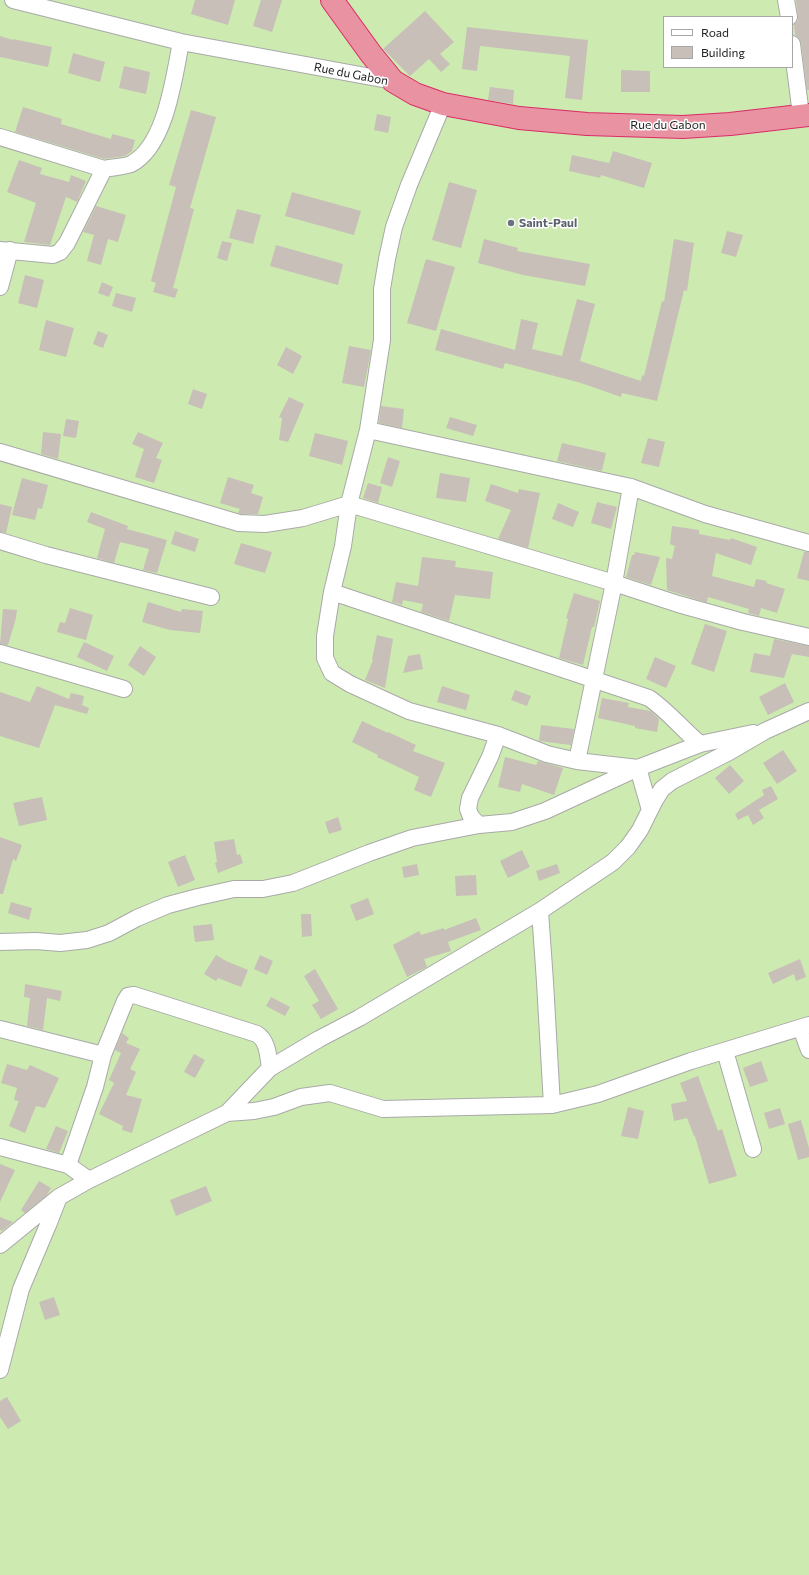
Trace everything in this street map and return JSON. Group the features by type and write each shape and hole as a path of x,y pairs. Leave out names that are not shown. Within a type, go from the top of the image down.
{"highway":[{"path":"332,0 371,54 393,81"},
{"name":"Rue du Gabon","path":"393,81 415,94 442,104 519,118 587,124 683,127 730,124 805,115"}],"street":[{"name":"Rue du Gabon","path":"13,0 181,42 393,81"},
{"path":"786,0 789,16"},
{"path":"0,137 104,169 131,164 148,150 160,131 166,112 181,42"},
{"path":"793,49 805,115"},
{"path":"442,104 409,185 394,227 387,259 382,289 382,340 368,430 349,504 343,546 332,592 325,636 325,658 332,673 350,684 410,711 498,735 547,754 577,760 638,768"},
{"path":"0,287 5,250 53,255 60,252 67,243 104,169"},
{"path":"368,430 631,487 705,514 809,543"},
{"path":"0,452 239,523 265,524 303,518 349,504 614,583 678,604 809,638"},
{"path":"577,760 614,583 631,487"},
{"path":"0,541 46,555 211,596"},
{"path":"332,592 649,698 663,708 700,744"},
{"path":"0,653 124,689"},
{"path":"0,1246 59,1197 90,1180 227,1113 270,1068 319,1038 359,1018 540,911 613,862 628,847 662,790 672,781 729,752 764,731 809,711"},
{"path":"0,942 36,941 60,943 87,940 108,933 137,918 168,905 234,889 263,889 293,883 412,838 479,825 512,822 545,811 638,768 700,744 764,731"},
{"path":"479,825 471,817 468,809 470,798 490,757 498,735"},
{"path":"638,768 650,810"},
{"path":"540,911 552,1105"},
{"path":"68,1165 103,1055 128,996 134,995 256,1034 262,1038 265,1043 270,1068"},
{"path":"227,1113 254,1111 274,1107 301,1096 330,1093 383,1109 552,1105 598,1094 725,1051 805,1027 809,1050"},
{"path":"0,1029 103,1055"},
{"path":"725,1051 753,1149"},
{"path":"0,1147 68,1165 90,1180"},
{"path":"0,1370 21,1289 59,1197"}],"green space":[{"path":"0,0 809,0 809,1575 0,1575"}],"building":[{"path":"195,0 235,0 228,25 191,14"},
{"path":"261,0 282,0 272,32 253,26"},
{"path":"796,0 809,0 809,90 807,90 801,42 795,35 794,25 798,21"},
{"path":"425,11 454,42 440,54 450,64 441,72 429,59 410,76 383,49"},
{"path":"467,27 588,40 582,100 565,98 570,56 480,46 477,71 462,69"},
{"path":"0,36 13,40 52,47 48,67 0,57"},
{"path":"73,53 105,62 100,82 68,73"},
{"path":"124,66 150,72 146,94 119,88"},
{"path":"621,70 650,71 650,92 621,92"},
{"path":"490,87 514,90 513,104 488,100"},
{"path":"23,107 62,119 61,124 111,139 112,134 135,140 132,151 125,156 104,159 15,132"},
{"path":"191,110 216,117 190,208 194,209 173,288 178,289 175,298 153,292 156,283 151,281 176,187 169,185"},
{"path":"377,114 391,117 388,133 374,130"},
{"path":"613,151 652,163 644,188 601,175 600,178 569,171 572,155 609,163"},
{"path":"19,160 42,168 40,174 69,182 71,175 86,181 77,202 66,197 50,245 24,242 36,203 7,192"},
{"path":"449,182 477,190 461,248 432,240"},
{"path":"292,192 361,211 354,235 285,216"},
{"path":"96,206 126,215 118,242 108,239 101,265 87,261 94,235 83,232"},
{"path":"237,209 261,215 253,244 229,238"},
{"path":"727,231 743,235 736,257 721,253"},
{"path":"484,239 518,248 517,251 590,264 585,286 523,275 478,263"},
{"path":"674,239 694,243 687,291 684,290 657,401 622,393 621,397 581,383 505,363 503,369 435,350 441,329 515,350 521,319 538,323 532,349 562,356 577,299 595,304 580,361 641,381 642,375 644,376 662,301 664,302"},
{"path":"222,241 232,243 227,261 217,258"},
{"path":"276,245 343,264 338,285 270,266"},
{"path":"426,259 455,267 436,331 407,323"},
{"path":"25,275 44,280 37,308 18,303"},
{"path":"102,282 113,287 109,297 98,293"},
{"path":"116,293 136,298 132,312 112,306"},
{"path":"46,320 74,328 66,357 39,350"},
{"path":"98,331 108,335 103,348 93,344"},
{"path":"349,346 371,350 364,387 342,383"},
{"path":"286,347 302,356 293,374 277,365"},
{"path":"193,389 207,394 202,409 188,404"},
{"path":"289,397 304,404 288,442 279,440 282,418 279,417"},
{"path":"381,406 404,409 402,428 379,423"},
{"path":"450,417 477,425 473,436 446,428"},
{"path":"66,419 79,421 76,438 63,436"},
{"path":"43,432 61,434 58,459 41,454"},
{"path":"138,432 163,443 156,458 162,460 154,483 135,477 144,449 132,444"},
{"path":"315,433 348,441 342,465 309,456"},
{"path":"648,438 665,442 659,467 641,463"},
{"path":"562,443 606,453 602,471 557,461"},
{"path":"388,457 400,461 392,487 380,483"},
{"path":"440,473 470,478 466,502 436,498"},
{"path":"228,477 254,485 251,493 263,497 258,514 241,514 238,513 240,509 220,503"},
{"path":"22,478 48,485 42,509 38,508 35,520 12,515"},
{"path":"368,483 382,487 378,503 363,498"},
{"path":"491,484 518,493 519,489 540,493 528,548 498,539 511,510 485,501"},
{"path":"597,502 617,507 611,529 591,523"},
{"path":"558,503 579,512 573,527 552,519"},
{"path":"0,504 12,507 6,533 0,532"},
{"path":"91,512 128,526 127,529 167,540 157,573 143,570 149,549 120,542 114,563 97,558 105,529 87,522"},
{"path":"672,526 699,530 699,534 730,540 731,538 757,547 751,565 716,553 712,576 754,587 756,579 767,581 766,583 785,589 777,613 761,608 759,616 748,613 749,609 708,597 707,602 705,602 667,590 666,558 672,559 675,546 670,544"},
{"path":"175,531 199,539 195,552 171,544"},
{"path":"241,543 272,552 265,573 234,564"},
{"path":"635,552 660,557 651,585 626,577 632,555 634,555"},
{"path":"804,552 809,552 809,581 797,578"},
{"path":"422,557 456,561 455,567 493,572 490,599 455,595 449,621 421,612 423,604 403,600 402,605 392,602 396,582 418,586"},
{"path":"574,593 600,601 583,665 559,658 568,619 566,618"},
{"path":"148,602 181,612 182,609 203,611 200,633 170,630 142,622"},
{"path":"70,608 93,615 86,640 57,632 60,622 65,623"},
{"path":"3,609 17,610 8,645 0,644"},
{"path":"705,624 727,631 714,672 691,664"},
{"path":"377,635 393,639 385,688 365,680 373,660"},
{"path":"774,639 809,646 809,657 792,654 784,678 750,672 754,653 770,656"},
{"path":"84,642 114,656 107,671 77,657"},
{"path":"140,646 156,657 144,676 128,665"},
{"path":"420,654 423,669 403,673 408,656"},
{"path":"655,657 676,666 666,688 646,679"},
{"path":"785,683 794,702 768,715 759,697"},
{"path":"37,686 69,699 71,693 84,696 82,705 89,708 87,714 55,705 39,748 0,736 0,692 30,702"},
{"path":"442,686 470,695 466,710 437,702"},
{"path":"515,690 531,696 527,706 511,700"},
{"path":"602,698 629,703 628,707 651,711 659,719 657,732 598,718"},
{"path":"362,721 416,745 413,751 445,763 431,797 414,790 419,777 377,757 378,755 352,742"},
{"path":"541,725 574,729 571,745 539,741"},
{"path":"783,750 797,771 777,784 763,763"},
{"path":"505,757 536,765 538,761 563,768 554,795 522,784 520,792 498,787"},
{"path":"730,765 744,781 729,794 715,778"},
{"path":"771,786 778,799 759,810 764,818 753,825 748,815 738,820 735,814 764,795 762,790"},
{"path":"42,797 47,820 19,826 13,803"},
{"path":"338,817 342,830 329,834 325,822"},
{"path":"0,837 22,845 16,861 13,859 3,894 0,894"},
{"path":"234,839 237,855 240,854 243,863 218,873 215,863 217,862 214,842"},
{"path":"522,850 530,867 508,878 500,861"},
{"path":"185,855 195,880 178,887 168,862"},
{"path":"417,864 419,875 404,878 402,867"},
{"path":"557,864 560,873 539,881 536,871"},
{"path":"476,875 477,895 456,896 455,876"},
{"path":"368,898 374,914 356,921 350,905"},
{"path":"11,902 32,908 29,920 8,913"},
{"path":"301,914 311,914 312,936 302,937"},
{"path":"476,918 481,930 448,942 451,951 424,959 427,967 407,977 393,945 419,931 421,935 444,928 444,930"},
{"path":"212,924 214,940 195,942 193,926"},
{"path":"216,955 248,970 241,987 218,978 216,981 204,974"},
{"path":"260,955 273,961 267,975 254,969"},
{"path":"800,959 806,977 796,981 794,974 773,984 768,973"},
{"path":"315,969 338,1009 321,1019 312,1005 319,1001 304,976"},
{"path":"25,984 62,991 60,1001 47,998 43,1030 27,1026 30,998 24,997"},
{"path":"271,997 290,1007 285,1016 266,1006"},
{"path":"122,1033 129,1038 126,1043 140,1049 130,1069 136,1072 126,1095 142,1099 132,1133 122,1130 123,1126 99,1114 114,1083 109,1080 121,1053 115,1050"},
{"path":"194,1054 205,1060 195,1078 184,1072"},
{"path":"761,1061 768,1081 750,1087 743,1068"},
{"path":"7,1064 27,1070 30,1065 59,1078 45,1108 36,1106 25,1133 9,1126 19,1101 14,1100 17,1088 1,1083"},
{"path":"698,1076 718,1131 722,1129 737,1176 709,1184 695,1136 687,1118 674,1121 671,1104 687,1101 680,1083"},
{"path":"628,1107 644,1111 638,1139 621,1136"},
{"path":"780,1108 785,1124 769,1129 764,1113"},
{"path":"801,1120 809,1148 809,1157 798,1160 788,1124"},
{"path":"56,1126 68,1131 59,1153 46,1149"},
{"path":"0,1164 15,1170 0,1202"},
{"path":"39,1181 51,1188 47,1195 25,1213 21,1210"},
{"path":"206,1186 212,1201 176,1216 170,1200"},
{"path":"0,1217 13,1222 2,1231 0,1230"},
{"path":"54,1297 60,1315 45,1320 39,1302"},
{"path":"7,1397 21,1421 8,1429 0,1417 0,1401"}],"place":[{"name":"Saint-Paul","path":"511,223"}]}
